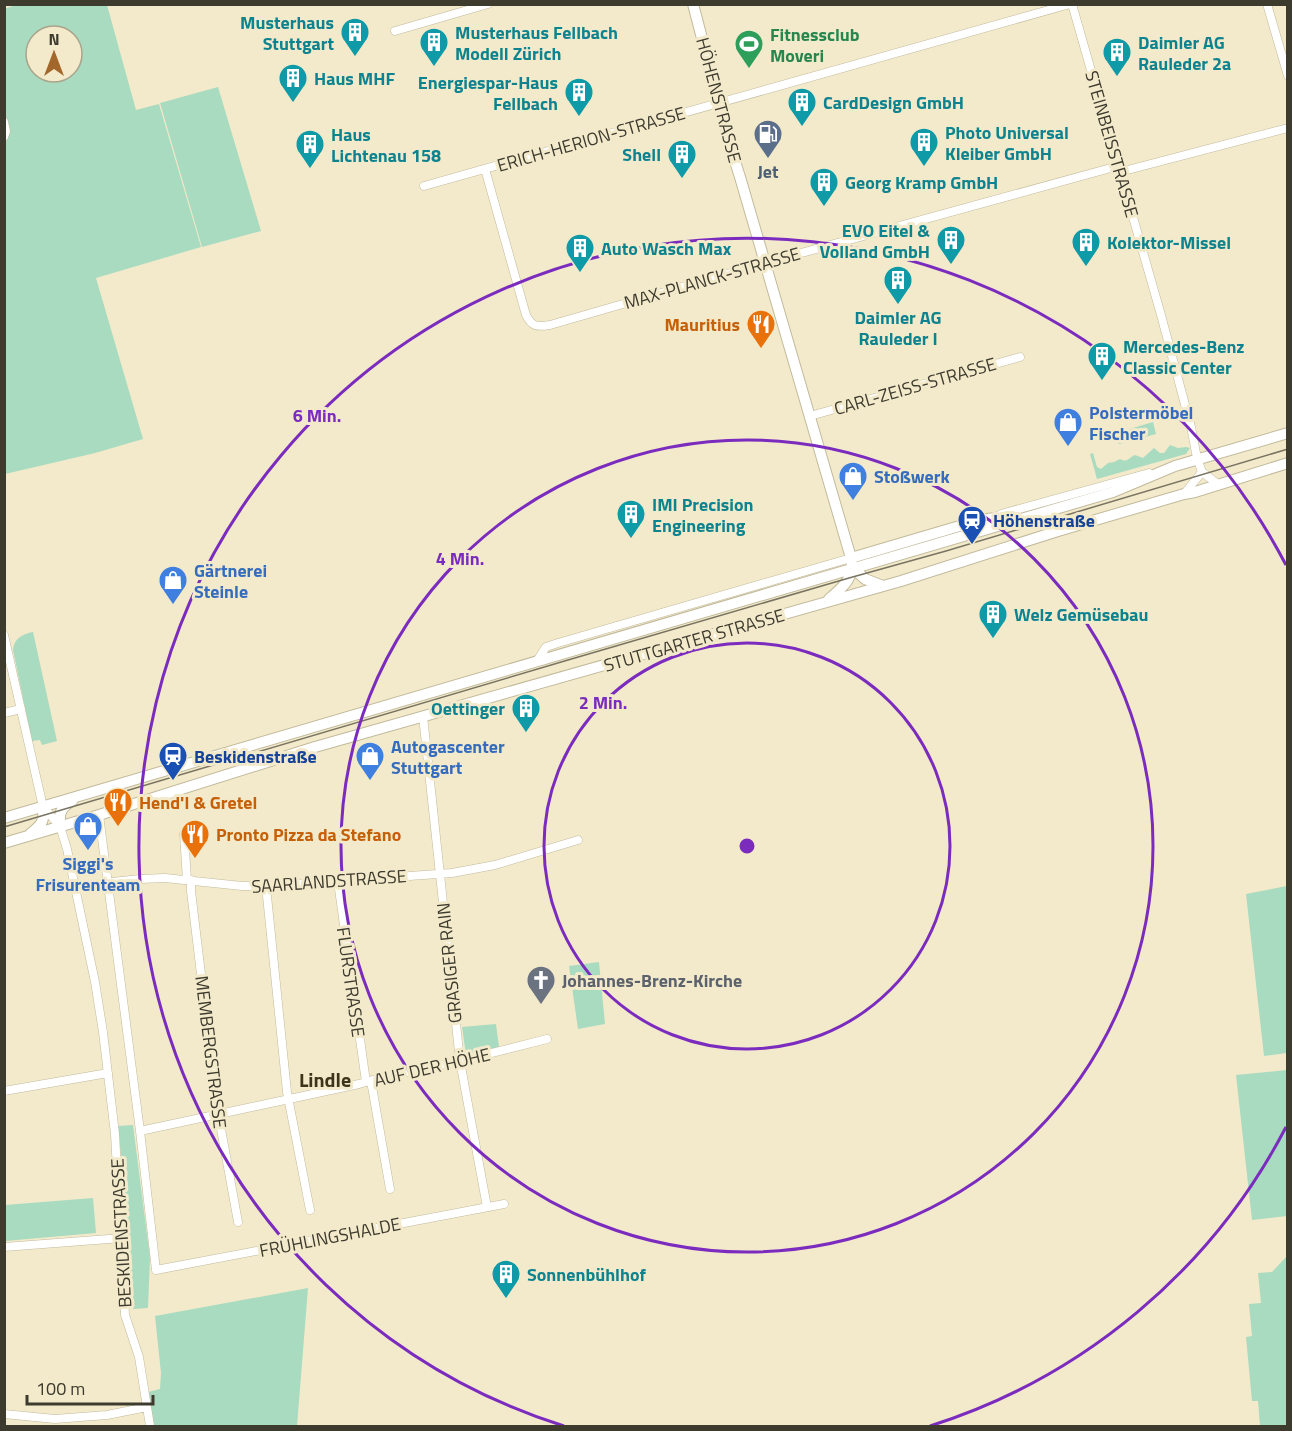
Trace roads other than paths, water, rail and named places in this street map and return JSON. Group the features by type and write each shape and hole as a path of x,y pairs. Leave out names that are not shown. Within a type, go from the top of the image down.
{"main road":[{"name":"HÖHENSTRASSE","path":"693,4 718,103 852,563"},
{"name":"STUTTGARTER STRASSE","path":"4,818 424,695 852,563 1050,511 1113,492 1197,458 1287,433"},
{"name":"STUTTGARTER STRASSE","path":"4,843 282,757 883,586 1090,521 1219,485 1287,463"},
{"path":"852,563 980,520 1050,511"},
{"path":"852,563 865,579 883,586"},
{"path":"827,602 845,584 852,563"},
{"path":"60,826 61,812 76,797"},
{"path":"28,836 39,828 43,821 43,807"}],"street":[{"path":"395,31 488,4"},
{"name":"ERICH-HERION-STRASSE","path":"424,186 1071,4"},
{"name":"STEINBEISSTRASSE","path":"1071,4 1188,416 1197,458 1205,475"},
{"path":"1267,4 1287,76"},
{"path":"4,122 6,131 4,137"},
{"name":"MAX-PLANCK-STRASSE","path":"485,169 526,315 530,322 538,326 550,325 765,263 1119,169 1287,128"},
{"name":"CARL-ZEISS-STRASSE","path":"810,416 1020,357"},
{"name":"STUTTGARTER STRASSE","path":"980,520 1095,486 1175,466"},
{"path":"1184,494 1205,475 1219,485"},
{"path":"4,635 43,807 60,826"},
{"path":"4,713 21,709"},
{"name":"GRASIGER RAIN","path":"423,716 460,1061 487,1208"},
{"name":"BESKIDENSTRASSE","path":"99,815 156,1270"},
{"name":"BESKIDENSTRASSE","path":"60,826 76,886 97,991 115,1134 125,1315 140,1357 150,1426"},
{"name":"MEMBERGSTRASSE","path":"184,834 218,1115 238,1222"},
{"name":"SAARLANDSTRASSE","path":"76,886 165,878 242,886 266,886 440,873 495,865 578,840"},
{"name":"FLURSTRASSE","path":"338,882 368,1082 390,1189"},
{"path":"266,886 288,1100 310,1210"},
{"name":"AUF DER HÖHE","path":"140,1131 368,1082 547,1039"},
{"path":"4,1090 108,1073"},
{"name":"FRÜHLINGSHALDE","path":"156,1270 504,1204"},
{"path":"4,1247 122,1238"},
{"path":"4,1414 55,1419 107,1415 147,1407"}],"tram line":[{"path":"4,827 1288,449"}],"place":[{"name":"Musterhaus Stuttgart","path":"355,58"},
{"name":"Musterhaus Fellbach Modell Zürich","path":"434,68"},
{"name":"Fitnessclub Moveri","path":"749,70"},
{"name":"Daimler AG Rauleder 2a","path":"1117,78"},
{"name":"Haus MHF","path":"293,104"},
{"name":"Energiespar-Haus Fellbach","path":"579,118"},
{"name":"CardDesign GmbH","path":"802,128"},
{"name":"Jet","path":"768,160"},
{"name":"Photo Universal Kleiber GmbH","path":"924,168"},
{"name":"Haus Lichtenau 158","path":"310,170"},
{"name":"Shell","path":"682,180"},
{"name":"Georg Kramp GmbH","path":"824,208"},
{"name":"EVO Eitel & Volland GmbH","path":"951,266"},
{"name":"Kolektor-Missel","path":"1086,268"},
{"name":"Auto Wasch Max","path":"580,274"},
{"name":"Daimler AG Rauleder I","path":"898,306"},
{"name":"Mauritius","path":"761,350"},
{"name":"Mercedes-Benz Classic Center","path":"1102,382"},
{"name":"Polstermöbel Fischer","path":"1068,448"},
{"name":"Stoßwerk","path":"853,502"},
{"name":"IMI Precision Engineering","path":"631,540"},
{"name":"Höhenstraße","path":"972,546"},
{"name":"Gärtnerei Steinle","path":"173,606"},
{"name":"Welz Gemüsebau","path":"993,640"},
{"name":"Oettinger","path":"526,734"},
{"name":"Beskidenstraße","path":"173,782"},
{"name":"Autogascenter Stuttgart","path":"370,782"},
{"name":"Hend'l & Gretel","path":"118,828"},
{"name":"Siggi's Frisurenteam","path":"88,852"},
{"name":"Pronto Pizza da Stefano","path":"195,860"},
{"name":"Johannes-Brenz-Kirche","path":"541,1006"},
{"name":"Sonnenbühlhof","path":"506,1300"}],"district":[{"name":"Lindle","path":"325,1079"}]}
